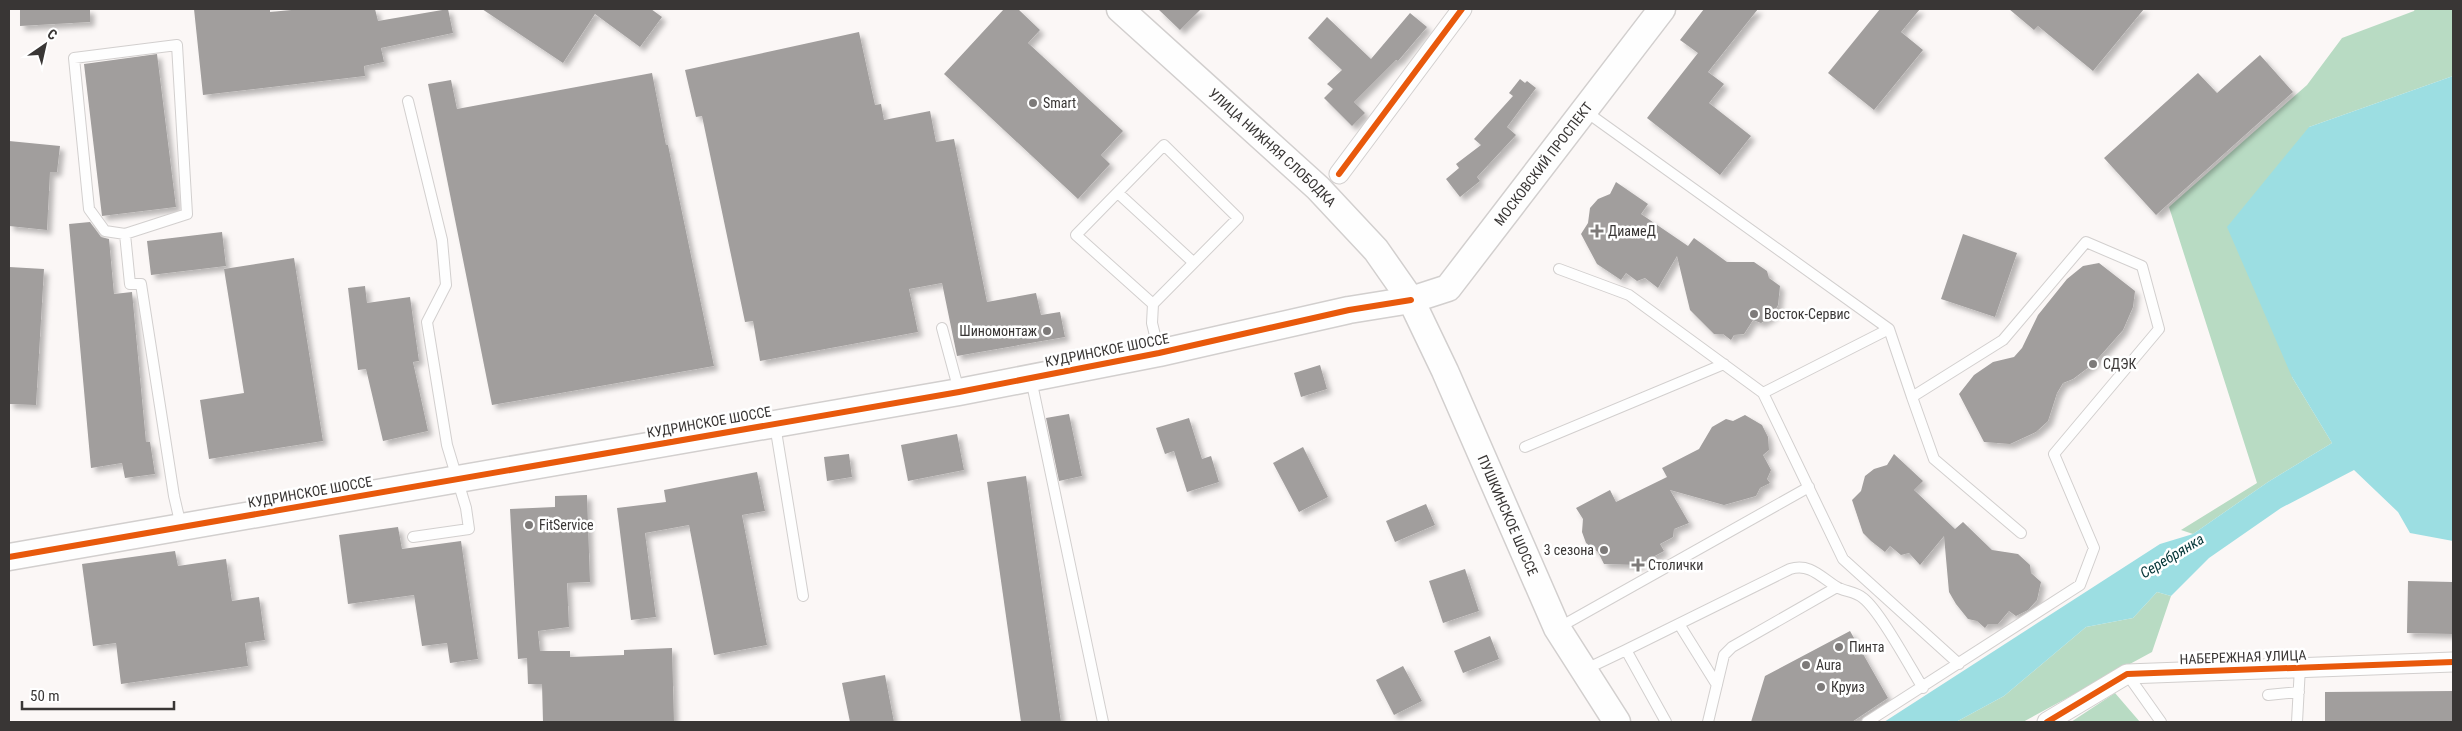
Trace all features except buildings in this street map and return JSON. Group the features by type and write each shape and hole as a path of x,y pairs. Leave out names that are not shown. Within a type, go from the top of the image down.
{"street":[{"name":"УЛИЦА НИЖНЯЯ СЛОБОДКА","path":"1120,9 1318,188 1376,250 1411,300"},
{"path":"1339,174 1462,9"},
{"name":"МОСКОВСКИЙ ПРОСПЕКТ","path":"1411,300 1448,288 1662,9"},
{"name":"КУДРИНСКОЕ ШОССЕ","path":"9,557 959,392 1159,353 1349,310 1411,300"},
{"name":"ПУШКИНСКОЕ ШОССЕ","path":"1411,300 1445,371 1557,628 1617,722"},
{"name":"НАБЕРЕЖНАЯ УЛИЦА","path":"2047,722 2127,674 2453,662"}],"lane":[{"path":"177,45 187,214 125,234 105,231 89,209 74,58 177,45"},
{"path":"408,101 442,240 446,285 427,322 441,418 456,479 466,508 469,528 413,537"},
{"path":"1585,110 1888,329 1934,459 2021,533"},
{"path":"1153,304 1076,235 1164,145 1238,218 1153,304 1152,323 1159,353"},
{"path":"1118,193 1193,262"},
{"path":"125,234 130,284 141,284 174,496 181,527"},
{"path":"1867,722 1923,688 2080,585 2094,548 2054,454 2159,329 2142,266 2086,242 2003,340 1912,397"},
{"path":"1559,269 1629,295 1763,393 1810,487 1843,559 1959,664"},
{"path":"942,328 959,392"},
{"path":"1763,393 1888,329"},
{"path":"1525,447 1724,364"},
{"path":"1031,378 1103,722"},
{"path":"774,424 803,596"},
{"path":"1557,628 1810,487"},
{"path":"1584,670 1797,567 1811,569 1837,587 1857,594 1871,605 1923,688"},
{"path":"1708,722 1724,655 1732,647 1837,587"},
{"path":"1679,624 1717,685"},
{"path":"1626,650 1666,722"},
{"path":"2297,722 2300,667"},
{"path":"2127,674 2161,722"},
{"path":"2268,695 2299,692"}],"green space":[{"path":"2415,9 2453,9 2453,76 2309,127 2292,377 2332,443 2268,482 2193,534 2181,530 2257,483 2169,207 2307,85 2342,38"},
{"path":"2157,592 2171,596 2152,652 2023,722 1956,722 2004,696 2086,627 2133,618"},
{"path":"2115,693 2140,722 2071,722"}],"water":[{"name":"Серебрянка","path":"2453,76 2453,541 2410,533 2398,512 2354,470 2281,508 2209,558 2171,596 2157,592 2133,618 2086,627 2004,696 1956,722 1884,722 2160,544 2193,534 2268,482 2332,443 2292,377 2227,227 2309,127"}],"cycle path":[{"path":"1339,174 1462,9"},
{"path":"9,557 959,392 1159,353 1349,310 1411,300"},
{"path":"2047,722 2127,674 2453,662"}],"place":[{"name":"Smart","path":"1033,103"},
{"name":"ДиамеД","path":"1597,231"},
{"name":"Восток-Сервис","path":"1754,314"},
{"name":"Шиномонтаж","path":"1047,331"},
{"name":"СДЭК","path":"2093,364"},
{"name":"FitService","path":"529,525"},
{"name":"3 сезона","path":"1604,550"},
{"name":"Столички","path":"1638,565"},
{"name":"Пинта","path":"1839,647"},
{"name":"Aura","path":"1806,665"},
{"name":"Круиз","path":"1821,687"}]}
